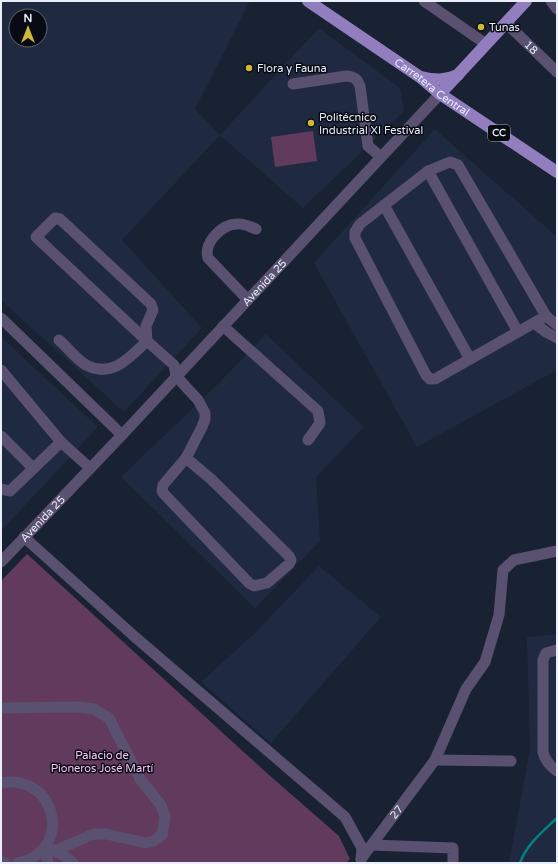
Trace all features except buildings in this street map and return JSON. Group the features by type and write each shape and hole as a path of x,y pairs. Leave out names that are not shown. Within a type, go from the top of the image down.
{"main road":[{"name":"Carretera Central","path":"308,1 420,77 440,94 557,172"},
{"name":"Avenida 25","path":"440,94 526,1"},
{"path":"420,77 433,80 442,80 458,75"}],"street":[{"path":"424,1 486,44"},
{"path":"551,1 557,9"},
{"name":"18","path":"506,23 557,72"},
{"path":"293,84 346,76 353,77 358,80 368,146 381,157"},
{"name":"Avenida 25","path":"1,562 122,435 440,94"},
{"path":"546,316 435,379 430,379 426,375 355,238 355,232 360,224 428,171 450,162 458,166 546,316 557,325"},
{"path":"428,171 518,332"},
{"path":"384,205 470,359"},
{"path":"147,341 146,326 153,310 151,304 60,219 55,218 36,237 147,341 174,364 176,376 198,400 204,413 205,419 202,427 186,458 163,485 162,491 249,583 254,586 267,583 289,564 290,556 211,478 186,458"},
{"path":"248,300 208,258 206,253 209,244 220,231 229,226 238,224 256,229"},
{"path":"1,318 122,435"},
{"path":"534,323 557,338"},
{"path":"223,326 318,411 320,423 308,440"},
{"path":"59,340 86,365 97,369 110,369 122,364 147,341"},
{"path":"1,370 61,442 90,468"},
{"path":"1,436 33,468"},
{"path":"1,489 10,491 61,442"},
{"path":"24,537 135,637 345,817 362,848 362,862"},
{"name":"27","path":"362,862 372,845 435,760 466,689 485,662 499,615 503,570 514,560 557,551"},
{"path":"557,650 546,653 543,660 543,752 545,759 551,767 557,770"},
{"path":"1,708 77,707 94,709 101,712 109,718 140,779 161,805 165,817 162,835 154,841 146,843 106,834 94,834 50,849 24,862"},
{"path":"435,760 511,761"},
{"path":"1,783 14,782 27,784 38,791 46,800 52,811 53,824 48,863"},
{"path":"372,845 453,848 453,863"},
{"path":"50,849 63,855 73,863"},
{"path":"1,862 6,863"}],"shaded area":[{"path":"1,1 250,1 195,109 220,135 122,240 202,328 124,412 1,300"},
{"name":"Politécnico Industrial XI Festival","path":"319,28 400,88 404,111 303,208 220,135"},
{"path":"435,129 557,237 557,370 417,447 314,263"},
{"path":"266,334 364,427 316,477 320,541 255,608 121,477 218,384"},
{"path":"1,337 98,427 1,531"},
{"path":"319,566 381,617 271,743 201,682 256,632"},
{"path":"557,634 557,863 509,863 530,749 527,637"}],"green space":[{"path":"313,131 317,161 275,167 271,137"},
{"name":"Palacio de Pioneros José Martí","path":"27,554 269,775 339,836 350,859 346,863 1,863 1,581"}],"waterway":[{"path":"520,863 526,850 557,818"}],"place":[{"name":"Tunas","path":"481,27"},
{"name":"Flora y Fauna","path":"249,68"},
{"name":"Politécnico Industrial XI Festival","path":"311,123"}]}
